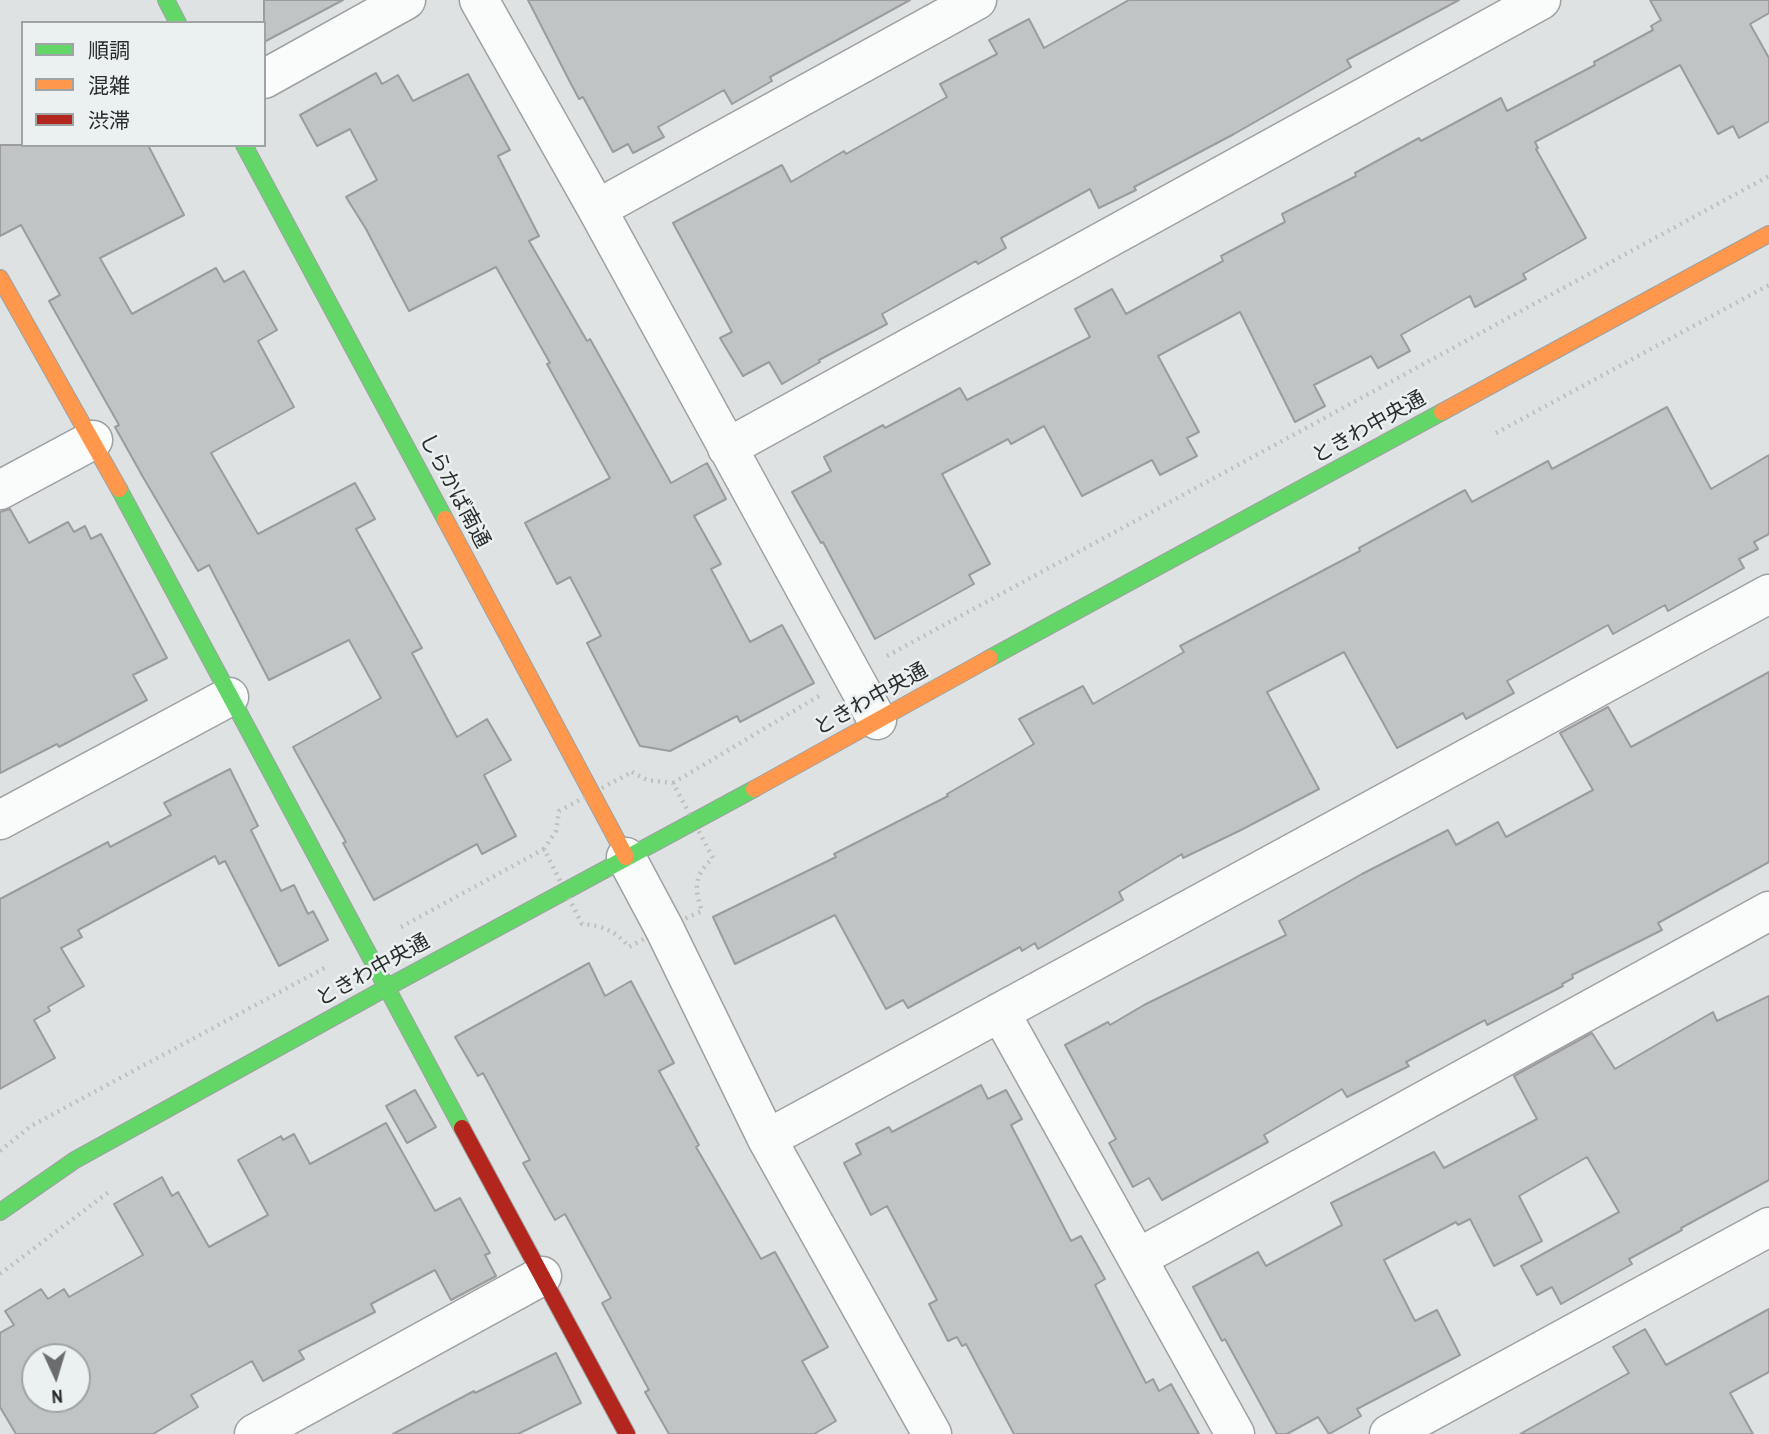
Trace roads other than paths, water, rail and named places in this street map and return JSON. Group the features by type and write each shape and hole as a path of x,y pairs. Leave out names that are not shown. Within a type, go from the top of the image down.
{"street":[{"path":"166,0 177,21"},
{"path":"266,78 405,0"},
{"path":"479,0 597,209 877,720"},
{"path":"597,209 977,0"},
{"path":"727,449 1541,0"},
{"name":"しらかば南通","path":"245,147 626,857"},
{"name":"ときわ中央通","path":"0,1212 75,1160 386,988 626,857 694,823 877,720 1769,234"},
{"path":"0,278 93,440 627,1434"},
{"path":"0,490 93,440"},
{"path":"767,1139 1769,594"},
{"path":"0,820 229,697"},
{"path":"626,857 664,928 767,1139 932,1434"},
{"path":"1138,1258 1769,911"},
{"path":"1000,1012 1235,1434"},
{"path":"1389,1434 1769,1227"},
{"path":"254,1434 542,1276"}]}
